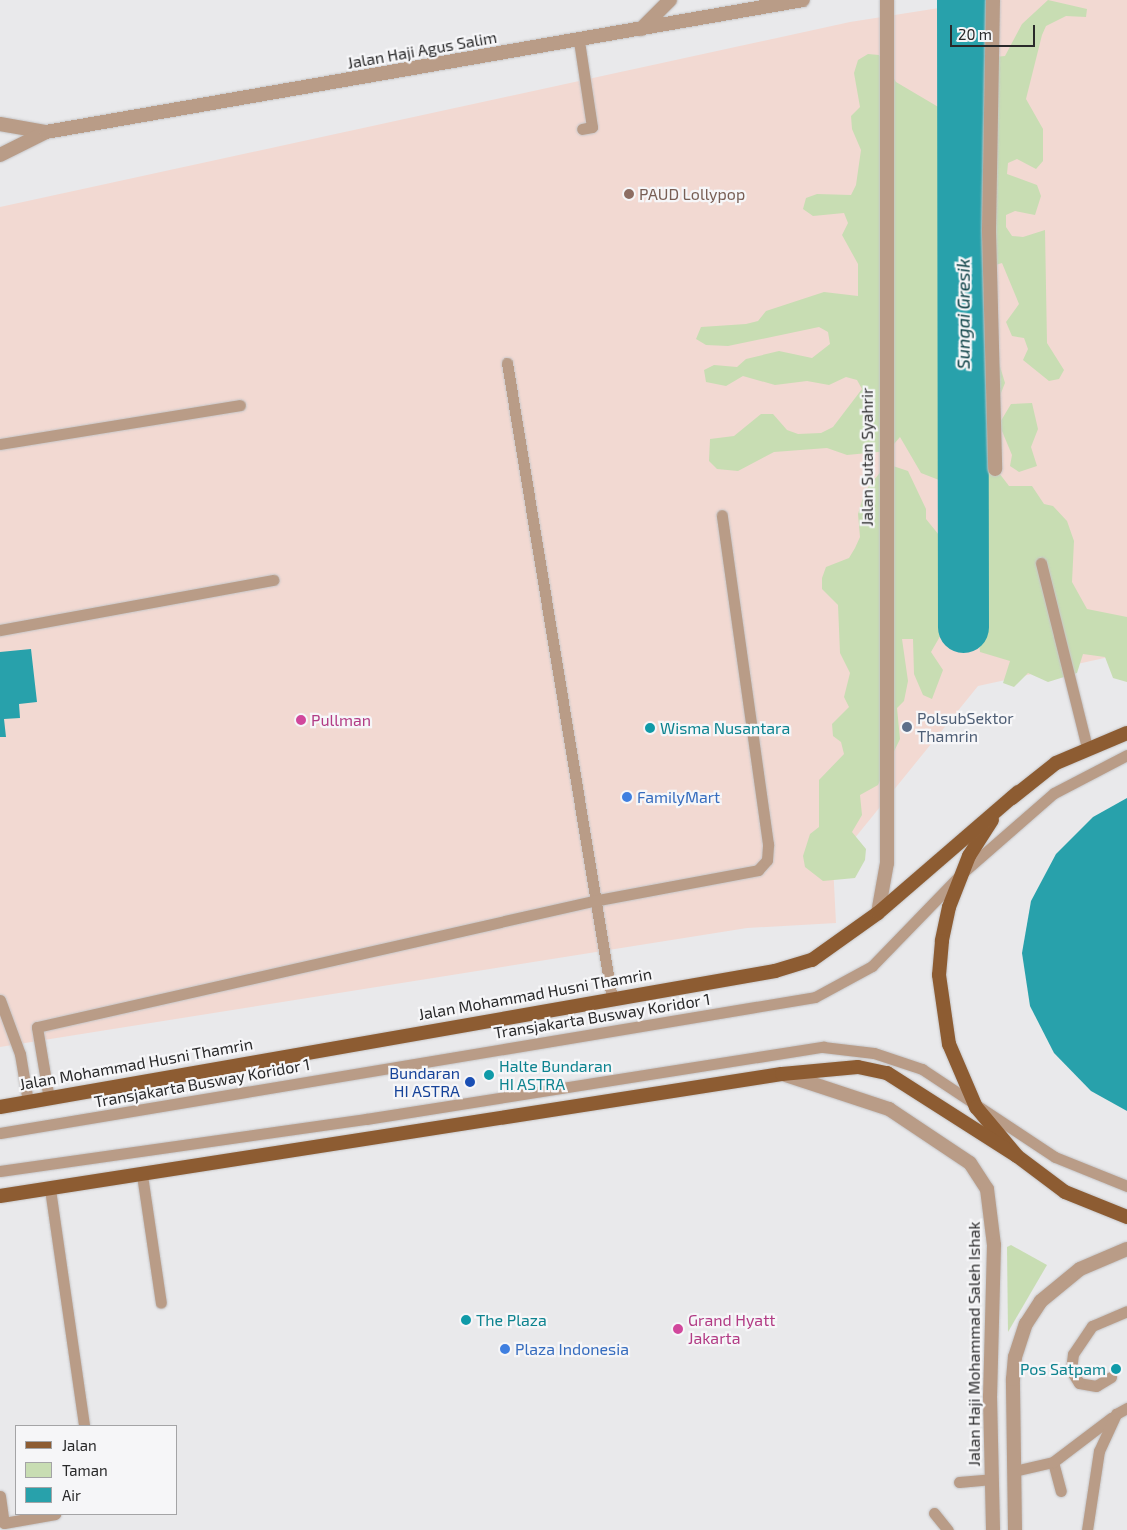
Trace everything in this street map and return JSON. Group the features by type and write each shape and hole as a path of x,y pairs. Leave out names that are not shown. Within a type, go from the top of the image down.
{"main road":[{"path":"1017,1156 976,1107 949,1044 939,975 947,915 961,874 980,838 1018,792 1087,747 1127,733"},
{"name":"Jalan Mohammad Husni Thamrin","path":"0,1107 774,971 812,960 878,913 1018,792"},
{"path":"0,1196 782,1074 858,1067 887,1074 1017,1156 1064,1192 1127,1217"}],"street":[{"path":"641,28 670,0"},
{"name":"Jalan Haji Agus Salim","path":"0,155 46,132 579,41 641,28 803,0"},
{"name":"Jalan Sutan Syahrir","path":"878,913 887,863 887,0"},
{"path":"992,0 989,232 995,469"},
{"name":"Jalan Haji Agus Salim","path":"0,124 46,132"},
{"name":"Jalan Haji Mohammad Saleh Ishak","path":"782,1074 889,1109 956,1152 981,1176 987,1189 994,1245 993,1530"},
{"path":"1015,1530 1015,1356 1026,1324 1041,1301 1080,1269 1127,1249"}],"lane":[{"path":"579,41 592,127 582,129"},
{"path":"507,363 593,901 612,998"},
{"path":"0,444 240,405"},
{"path":"49,1099 37,1027 593,901 758,870 768,860 722,515"},
{"path":"1041,563 1087,747"},
{"path":"0,630 273,580"},
{"name":"Transjakarta Busway Koridor 1","path":"0,1133 815,997 872,966 961,874 1054,793 1127,754"},
{"path":"0,1000 2,1021 20,1054 28,1102"},
{"path":"0,1171 366,1120 823,1047 874,1053 922,1069 976,1107 1055,1157 1127,1186"},
{"path":"142,1175 161,1303"},
{"path":"50,1189 84,1425"},
{"path":"1111,1377 1096,1386 1079,1383 1071,1370 1072,1354 1092,1326 1127,1311"},
{"path":"1014,1471 1053,1462 1116,1414 1127,1408"},
{"path":"1086,1530 1098,1451 1116,1414"},
{"path":"1053,1462 1061,1491"},
{"path":"959,1482 992,1479"},
{"path":"0,1496 4,1523 50,1515"},
{"path":"934,1513 948,1530"}],"shaded area":[{"path":"990,0 1127,0 1127,653 978,686 833,865 836,923 747,928 0,1047 0,207 850,22"}],"green space":[{"path":"1048,0 1087,9 1086,17 1066,16 1046,26 1042,35 1026,99 1043,129 1043,161 1036,169 1017,159 1008,163 1007,174 1037,185 1041,196 1035,215 1015,211 1006,215 1006,227 1012,236 1023,237 1045,230 1047,343 1064,370 1059,379 1049,381 1023,360 1028,349 1024,338 1012,336 1006,322 1019,304 1002,263 992,266 998,303 994,313 996,353 1005,383 986,430 975,425 977,390 968,383 966,371 966,346 974,324 961,307 960,295 971,236 963,191 971,131 962,86 952,66 965,19 976,12 988,14 994,57 1005,56 1022,24"},
{"path":"868,54 879,55 896,82 940,108 950,126 943,207 954,225 954,236 943,266 954,284 949,304 959,334 952,364 964,404 953,432 953,464 939,480 921,473 900,437 888,451 847,455 827,448 774,452 738,471 717,469 709,461 710,439 734,436 761,414 773,414 787,430 798,434 821,433 833,427 862,389 857,380 846,377 829,385 807,381 775,385 743,376 726,386 706,382 704,370 714,365 737,367 746,359 779,351 812,358 830,344 828,332 819,327 728,346 706,345 696,339 701,327 746,324 758,321 766,311 824,292 858,296 858,264 842,235 848,223 844,213 813,216 803,209 806,198 817,194 851,195 856,185 861,150 852,129 851,116 860,107 854,73 858,60"},
{"path":"1032,403 1038,429 1031,447 1037,466 1019,472 1010,466 1012,455 999,424 1011,404"},
{"path":"887,464 908,471 926,509 926,519 939,535 944,555 939,585 946,626 931,652 943,670 932,699 923,695 914,674 913,639 902,639 908,681 904,701 897,708 900,739 878,785 860,795 862,815 852,832 866,849 865,860 855,878 823,881 805,867 803,856 810,834 819,827 819,780 844,754 841,742 833,736 832,724 849,707 844,697 850,673 840,653 838,605 822,589 822,578 826,567 849,558 855,548 860,537 858,514 865,491"},
{"path":"985,466 996,469 1009,486 1032,486 1044,504 1053,506 1067,521 1074,541 1072,582 1087,609 1127,617 1127,682 1113,678 1105,657 1083,654 1077,673 1048,682 1028,673 1014,687 1003,683 1010,661 980,652 976,617 959,602 956,578 962,565 982,553 986,542 984,531 965,523 958,488 962,476"},
{"path":"1011,1245 1047,1265 1008,1332 1007,1247"}],"water":[{"path":"31,649 37,702 19,704 20,718 4,719 6,737 0,737 0,652"},
{"path":"1127,798 1127,1111 1091,1091 1054,1053 1030,1006 1022,953 1031,901 1056,854 1093,817"}],"waterway":[{"name":"Sungai Gresik","path":"962,0 963,627"}],"place":[{"name":"PAUD Lollypop","path":"629,194"},
{"name":"Pullman","path":"301,720"},
{"name":"PolsubSektor Thamrin","path":"907,727"},
{"name":"Wisma Nusantara","path":"650,728"},
{"name":"FamilyMart","path":"627,797"},
{"name":"Halte Bundaran HI ASTRA","path":"489,1075"},
{"name":"Bundaran HI ASTRA","path":"470,1082"},
{"name":"The Plaza","path":"466,1320"},
{"name":"Grand Hyatt Jakarta","path":"678,1329"},
{"name":"Plaza Indonesia","path":"505,1349"},
{"name":"Pos Satpam","path":"1116,1369"}]}
